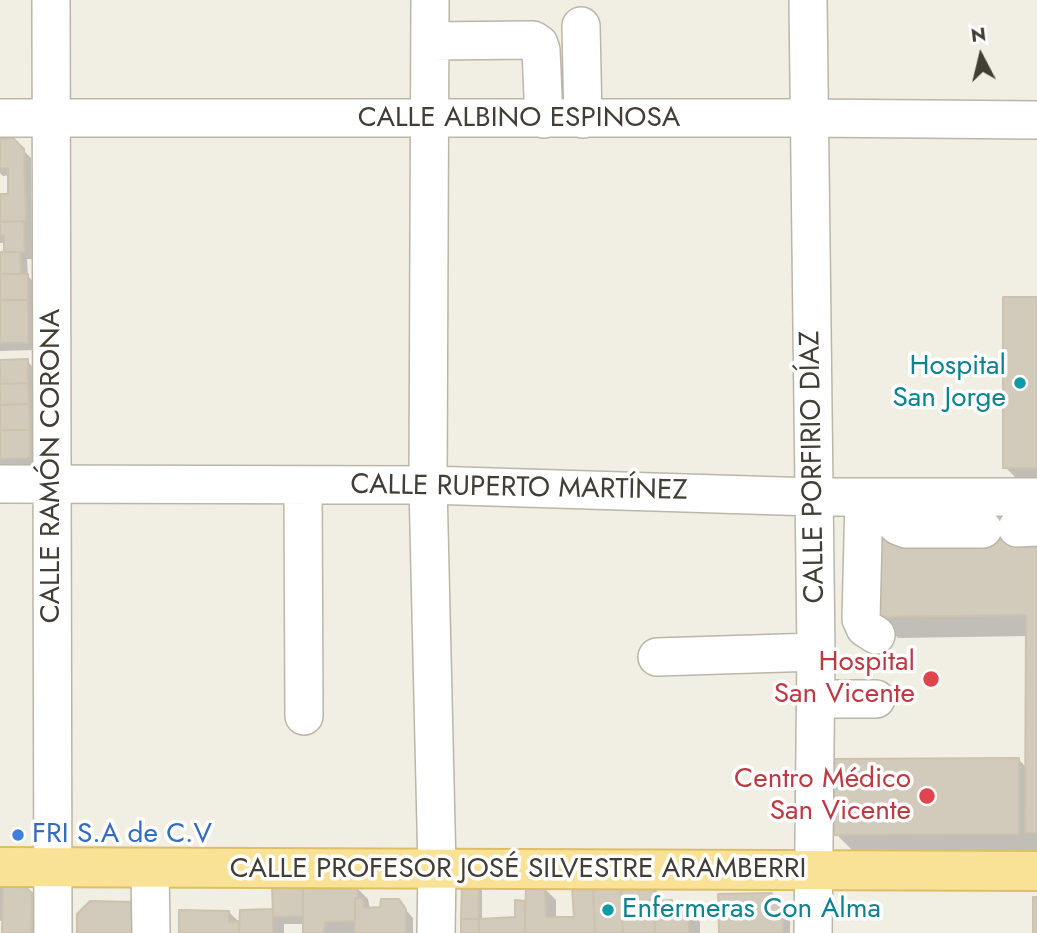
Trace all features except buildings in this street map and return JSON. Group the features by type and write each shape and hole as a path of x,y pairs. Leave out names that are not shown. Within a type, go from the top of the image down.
{"main road":[{"name":"CALLE PROFESOR JOSÉ SILVESTRE ARAMBERRI","path":"0,867 1037,871"}],"street":[{"name":"CALLE RAMÓN CORONA","path":"51,0 53,933"},
{"path":"430,0 428,485 436,933"},
{"name":"CALLE PORFIRIO DÍAZ","path":"808,0 816,653 813,933"},
{"path":"581,26 583,119"},
{"path":"430,41 533,40 539,44 544,119"},
{"name":"CALLE ALBINO ESPINOSA","path":"0,118 1037,120"},
{"name":"CALLE RUPERTO MARTÍNEZ","path":"0,484 428,485 814,497 1037,497"},
{"path":"303,485 304,716"},
{"path":"873,497 898,526 906,529 1013,528"},
{"path":"873,497 862,619 865,628 876,635"},
{"path":"657,657 816,653"},
{"path":"815,699 876,699"},
{"path":"150,868 151,933"}],"place":[{"name":"Hospital San Jorge","path":"1020,383"},
{"name":"Hospital San Vicente","path":"931,679"},
{"name":"Centro Médico San Vicente","path":"927,796"},
{"name":"FRI S.A de C.V","path":"18,835"},
{"name":"Enfermeras Con Alma","path":"608,910"}]}
